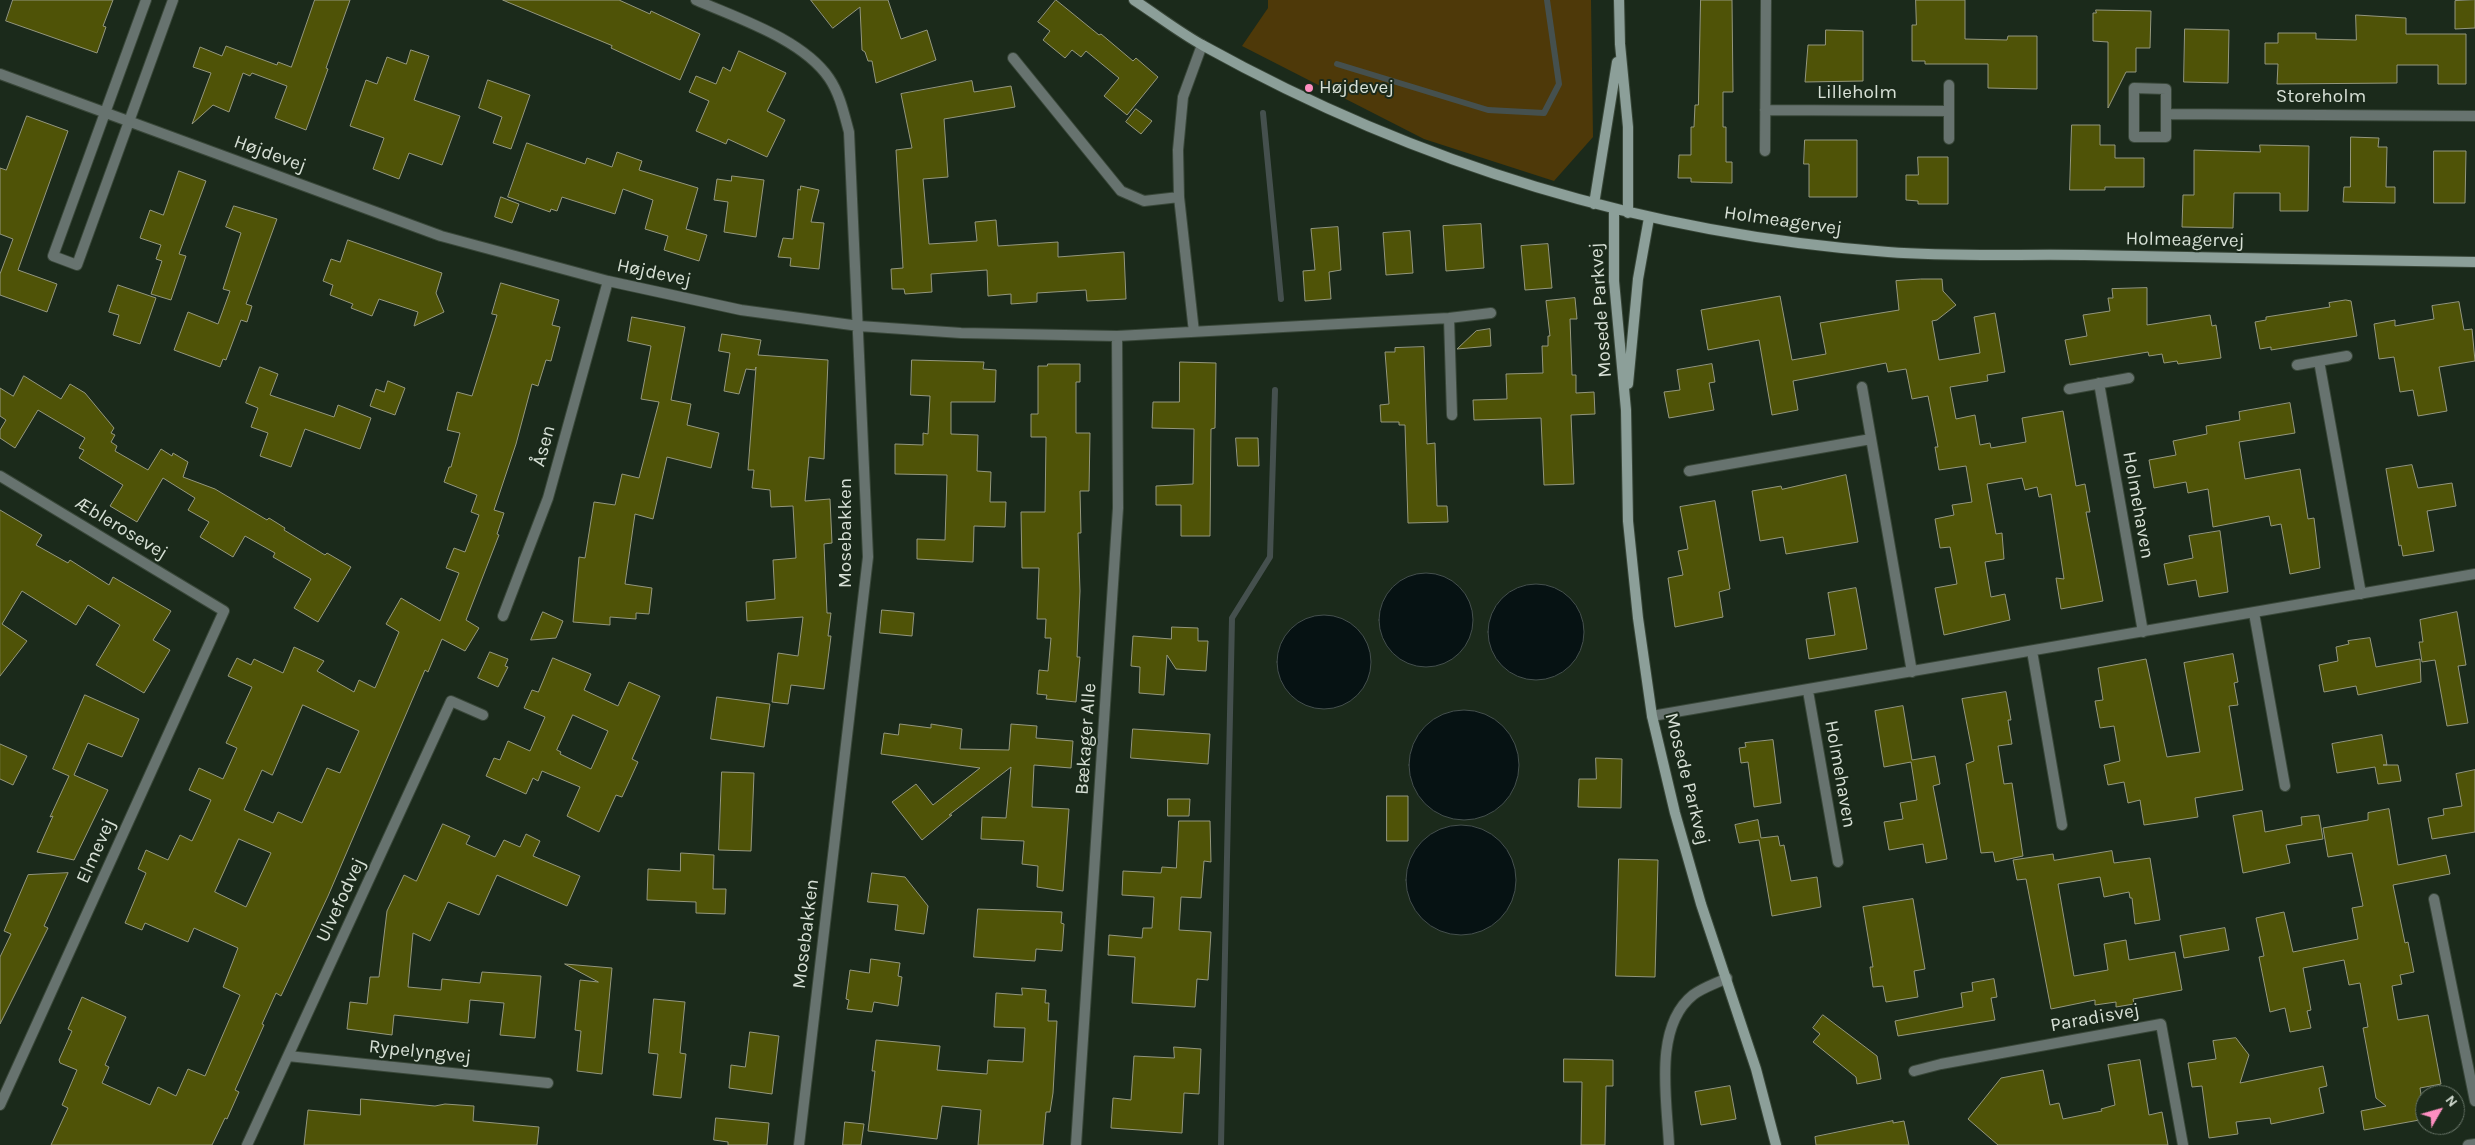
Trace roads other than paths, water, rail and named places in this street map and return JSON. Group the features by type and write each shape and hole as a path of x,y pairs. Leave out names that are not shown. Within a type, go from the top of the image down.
{"street":[{"path":"146,0 53,256 77,265 173,0"},
{"name":"Mosebakken","path":"696,0 788,42 812,59 829,78 842,104 849,132 868,557 799,1145"},
{"name":"Holmeagervej","path":"1134,0 1202,45 1321,106 1419,148 1499,176 1649,218 1781,240 1890,252 2475,262"},
{"path":"1619,0 1620,44 1628,127 1628,213"},
{"path":"1765,151 1766,0"},
{"path":"1594,204 1620,44"},
{"path":"1194,332 1179,198 1178,150 1183,97 1202,45"},
{"path":"1013,58 1121,191 1144,201 1179,198"},
{"name":"Højdevej","path":"0,74 441,236 608,281 741,310 859,326 961,333 1117,336 1449,318 1491,313"},
{"path":"1949,85 1949,139"},
{"path":"2134,88 2166,88 2166,114 2166,137 2134,137 2134,88"},
{"name":"Lilleholm","path":"1765,110 1949,111"},
{"name":"Storeholm","path":"2166,114 2475,116"},
{"name":"Mosede Parkvej","path":"1614,209 1614,281 1626,410 1628,521 1638,618 1652,716 1675,813 1701,904 1756,1069 1776,1145"},
{"name":"Mosede Parkvej","path":"1626,410 1638,279 1649,218"},
{"name":"Åsen","path":"503,616 548,498 608,281"},
{"path":"1449,318 1452,416"},
{"name":"Bækager Alle","path":"1076,1145 1118,508 1117,336"},
{"path":"2297,365 2347,356"},
{"path":"2319,360 2360,594"},
{"path":"2069,389 2129,378"},
{"name":"Holmehaven","path":"2099,383 2143,632"},
{"path":"1862,387 1912,672"},
{"path":"1689,471 1871,439"},
{"name":"Æblerosevej","path":"0,476 224,611"},
{"path":"1652,716 1808,691 2475,574"},
{"name":"Elmevej","path":"0,1105 224,611"},
{"path":"2254,613 2285,786"},
{"path":"2032,652 2062,825"},
{"name":"Holmehaven","path":"1808,691 1838,862"},
{"name":"Ulvefodvej","path":"247,1145 451,701 482,715"},
{"path":"2434,899 2475,1102"},
{"path":"1669,1145 1666,1046 1677,1014 1693,995 1727,978"},
{"name":"Paradisvej","path":"1914,1071 1940,1064 2161,1024 2183,1145"},
{"name":"Rypelyngvej","path":"288,1056 548,1083"},
{"path":"2468,1145 2475,1144"}],"waterway":[{"path":"1337,64 1488,110 1544,113 1559,84 1547,0"},
{"path":"1263,113 1281,299"},
{"path":"1221,1145 1232,618 1270,557 1275,390"}],"place":[{"name":"Højdevej","path":"1309,88"}]}
